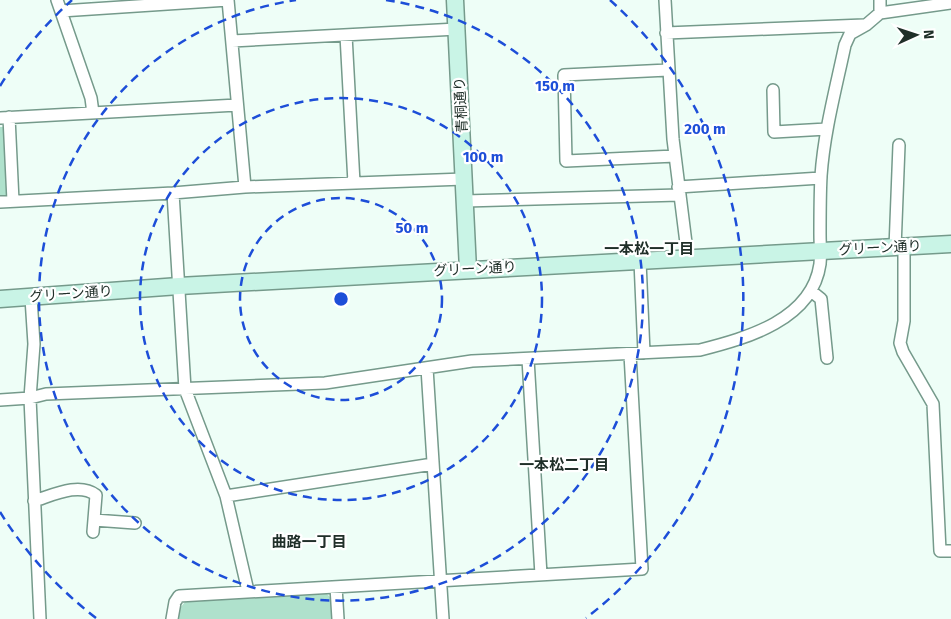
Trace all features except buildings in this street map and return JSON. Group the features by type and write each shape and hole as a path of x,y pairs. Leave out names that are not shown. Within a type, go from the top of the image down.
{"street":[{"path":"93,113 90,98 59,5 228,0 245,187"},
{"name":"青桐通り","path":"455,0 468,270"},
{"path":"665,0 668,70 678,191 688,258"},
{"path":"880,0 880,13"},
{"path":"0,400 30,398 46,394 325,383 472,361 700,350 735,340 786,317 809,295 820,266 823,150 845,45 850,34 866,25 880,13 951,3"},
{"path":"666,33 866,25"},
{"path":"232,40 457,29"},
{"path":"346,35 354,183"},
{"path":"668,70 564,75 566,161 675,156"},
{"path":"773,90 774,132 827,129"},
{"path":"13,201 4,118 237,105"},
{"path":"899,145 900,247 904,321 900,343 903,352 933,404 940,552 951,551"},
{"path":"465,202 678,191 821,178"},
{"path":"0,202 173,193 245,187 464,179"},
{"path":"173,193 185,389 226,496 248,591"},
{"name":"グリーン通り","path":"0,300 179,286 951,244"},
{"path":"640,261 644,353"},
{"path":"810,291 820,299 827,358"},
{"path":"31,298 34,344 30,398 40,619"},
{"path":"172,619 178,596 642,569 630,354"},
{"path":"528,359 541,575"},
{"path":"427,368 443,619"},
{"path":"226,496 433,464"},
{"path":"34,501 64,490 90,491 96,496 92,532"},
{"path":"94,520 135,523"},
{"path":"336,587 338,619"}],"green space":[{"path":"0,127 4,127 7,197 0,197"},
{"path":"327,594 331,598 333,619 178,619 180,608 185,602"}],"district":[{"name":"一本松一丁目","path":"649,249"},
{"name":"一本松二丁目","path":"564,465"},
{"name":"曲路一丁目","path":"309,542"}]}
